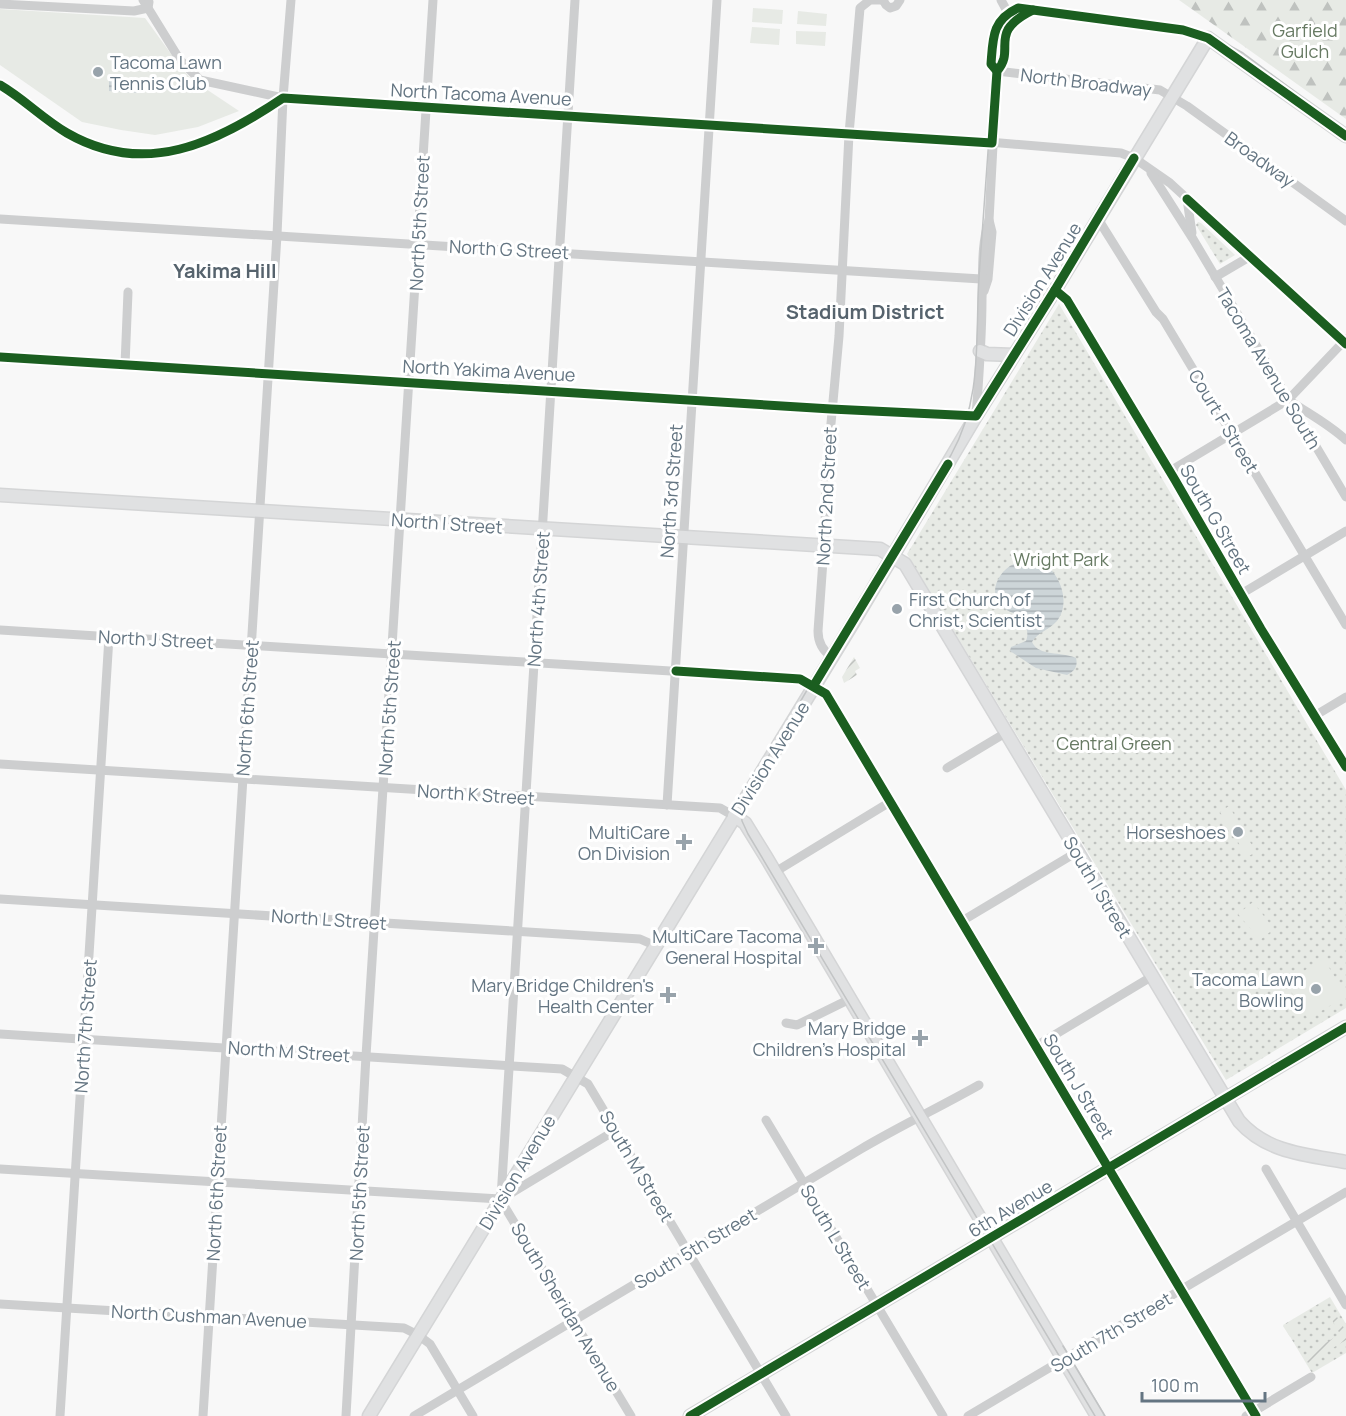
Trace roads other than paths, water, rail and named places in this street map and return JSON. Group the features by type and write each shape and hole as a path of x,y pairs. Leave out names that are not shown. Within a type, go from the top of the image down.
{"main road":[{"name":"Division Avenue","path":"369,1416 1208,38"},
{"path":"1208,38 1346,136"},
{"path":"980,351 987,354 1014,355"},
{"name":"North I Street","path":"0,495 880,549 892,556"},
{"name":"South I Street","path":"892,556 905,564 1151,976 1246,1129 1273,1146 1291,1152 1346,1162"},
{"path":"734,816 745,823 775,872 1097,1416"},
{"name":"6th Avenue","path":"690,1416 1225,1098 1345,1030"}],"street":[{"name":"North 6th Street","path":"203,1416 277,235 283,98 291,0"},
{"name":"North 5th Street","path":"346,1416 366,1056 433,0"},
{"name":"North 4th Street","path":"501,1199 575,0"},
{"name":"North 3rd Street","path":"667,805 717,0"},
{"name":"North 2nd Street","path":"832,657 818,639 825,546 826,478 843,270 849,134 860,8 870,0 883,0"},
{"path":"883,0 888,7 893,8 900,0"},
{"path":"1001,0 1008,13"},
{"name":"North Tacoma Avenue","path":"147,3 180,60 200,80 283,98 992,142 1109,151 1134,158"},
{"path":"0,4 134,11 147,3"},
{"path":"997,71 991,64 993,35 1008,13 1018,8 1161,26 1208,38"},
{"path":"976,416 981,279 988,220 997,71 1003,65 1005,35 1009,26 1018,17 1033,10"},
{"name":"North Broadway","path":"997,71 1160,90 1173,98"},
{"path":"0,86 13,93 49,121 91,146 146,154 177,151 209,141 250,120 283,98"},
{"name":"Broadway","path":"1173,98 1346,221"},
{"path":"1134,158 1170,183 1345,342 1288,400 1170,471"},
{"name":"Tacoma Avenue South","path":"1148,168 1193,239 1346,497"},
{"name":"Tacoma Avenue South","path":"1187,199 1193,239"},
{"name":"North G Street","path":"0,219 981,279"},
{"name":"Court F Street","path":"1098,219 1156,312 1163,319 1346,625"},
{"path":"982,296 988,279 992,232 988,220"},
{"path":"1215,277 1249,256"},
{"name":"South G Street","path":"1055,290 1066,300 1346,766"},
{"path":"125,364 128,292"},
{"name":"North Yakima Avenue","path":"0,357 976,416"},
{"path":"1288,400 1322,423 1332,427 1346,440"},
{"path":"1241,594 1346,531"},
{"name":"North J Street","path":"0,630 800,679 814,686"},
{"name":"North 7th Street","path":"60,1416 109,637"},
{"path":"814,686 826,694 933,873"},
{"path":"1316,715 1346,697"},
{"path":"947,768 1007,732"},
{"name":"North K Street","path":"0,765 720,808 734,816"},
{"path":"775,872 890,802"},
{"path":"962,921 1077,852"},
{"name":"South J Street","path":"947,896 1252,1414"},
{"name":"North L Street","path":"0,899 642,939 656,946"},
{"path":"1036,1046 1151,976"},
{"path":"786,1023 797,1024 850,999"},
{"name":"North M Street","path":"0,1034 509,1065 562,1069 575,1076"},
{"name":"South M Street","path":"575,1076 588,1084 786,1416"},
{"name":"South 5th Street","path":"414,1416 909,1121 921,1117 979,1085"},
{"name":"South L Street","path":"766,1120 943,1416"},
{"path":"0,1169 501,1199 616,1130"},
{"path":"1266,1169 1346,1305"},
{"name":"South 7th Street","path":"968,1416 1346,1192"},
{"name":"South Sheridan Avenue","path":"501,1199 630,1416"},
{"name":"North Cushman Avenue","path":"0,1304 404,1328 418,1335"},
{"path":"418,1335 430,1344 473,1416"},
{"path":"1252,1414 1311,1377"}],"tunnel":[{"path":"933,873 947,896"}],"tram line":[{"path":"1095,1416 748,834 742,821 743,800 817,673 951,455 961,434 968,412 976,368 979,277 996,40 1006,20 1023,10 1038,8 1144,21 1196,32 1243,53 1346,130"},
{"path":"1204,42 1315,118"},
{"path":"1063,1346 1105,1416"}],"place":[{"name":"Tacoma Lawn Tennis Club","path":"98,72"},
{"name":"First Church of Christ, Scientist","path":"897,609"},
{"name":"Horseshoes","path":"1238,832"},
{"name":"MultiCare On Division","path":"684,842"},
{"name":"MultiCare Tacoma General Hospital","path":"816,946"},
{"name":"Tacoma Lawn Bowling","path":"1316,989"},
{"name":"Mary Bridge Children's Health Center","path":"668,995"},
{"name":"Mary Bridge Children's Hospital","path":"920,1038"}],"district":[{"name":"Yakima Hill","path":"225,270"},
{"name":"Stadium District","path":"865,311"}],"park label":[{"name":"Garfield Gulch","path":"1305,40"},
{"name":"Wright Park","path":"1061,559"},
{"name":"Central Green","path":"1114,743"}]}
